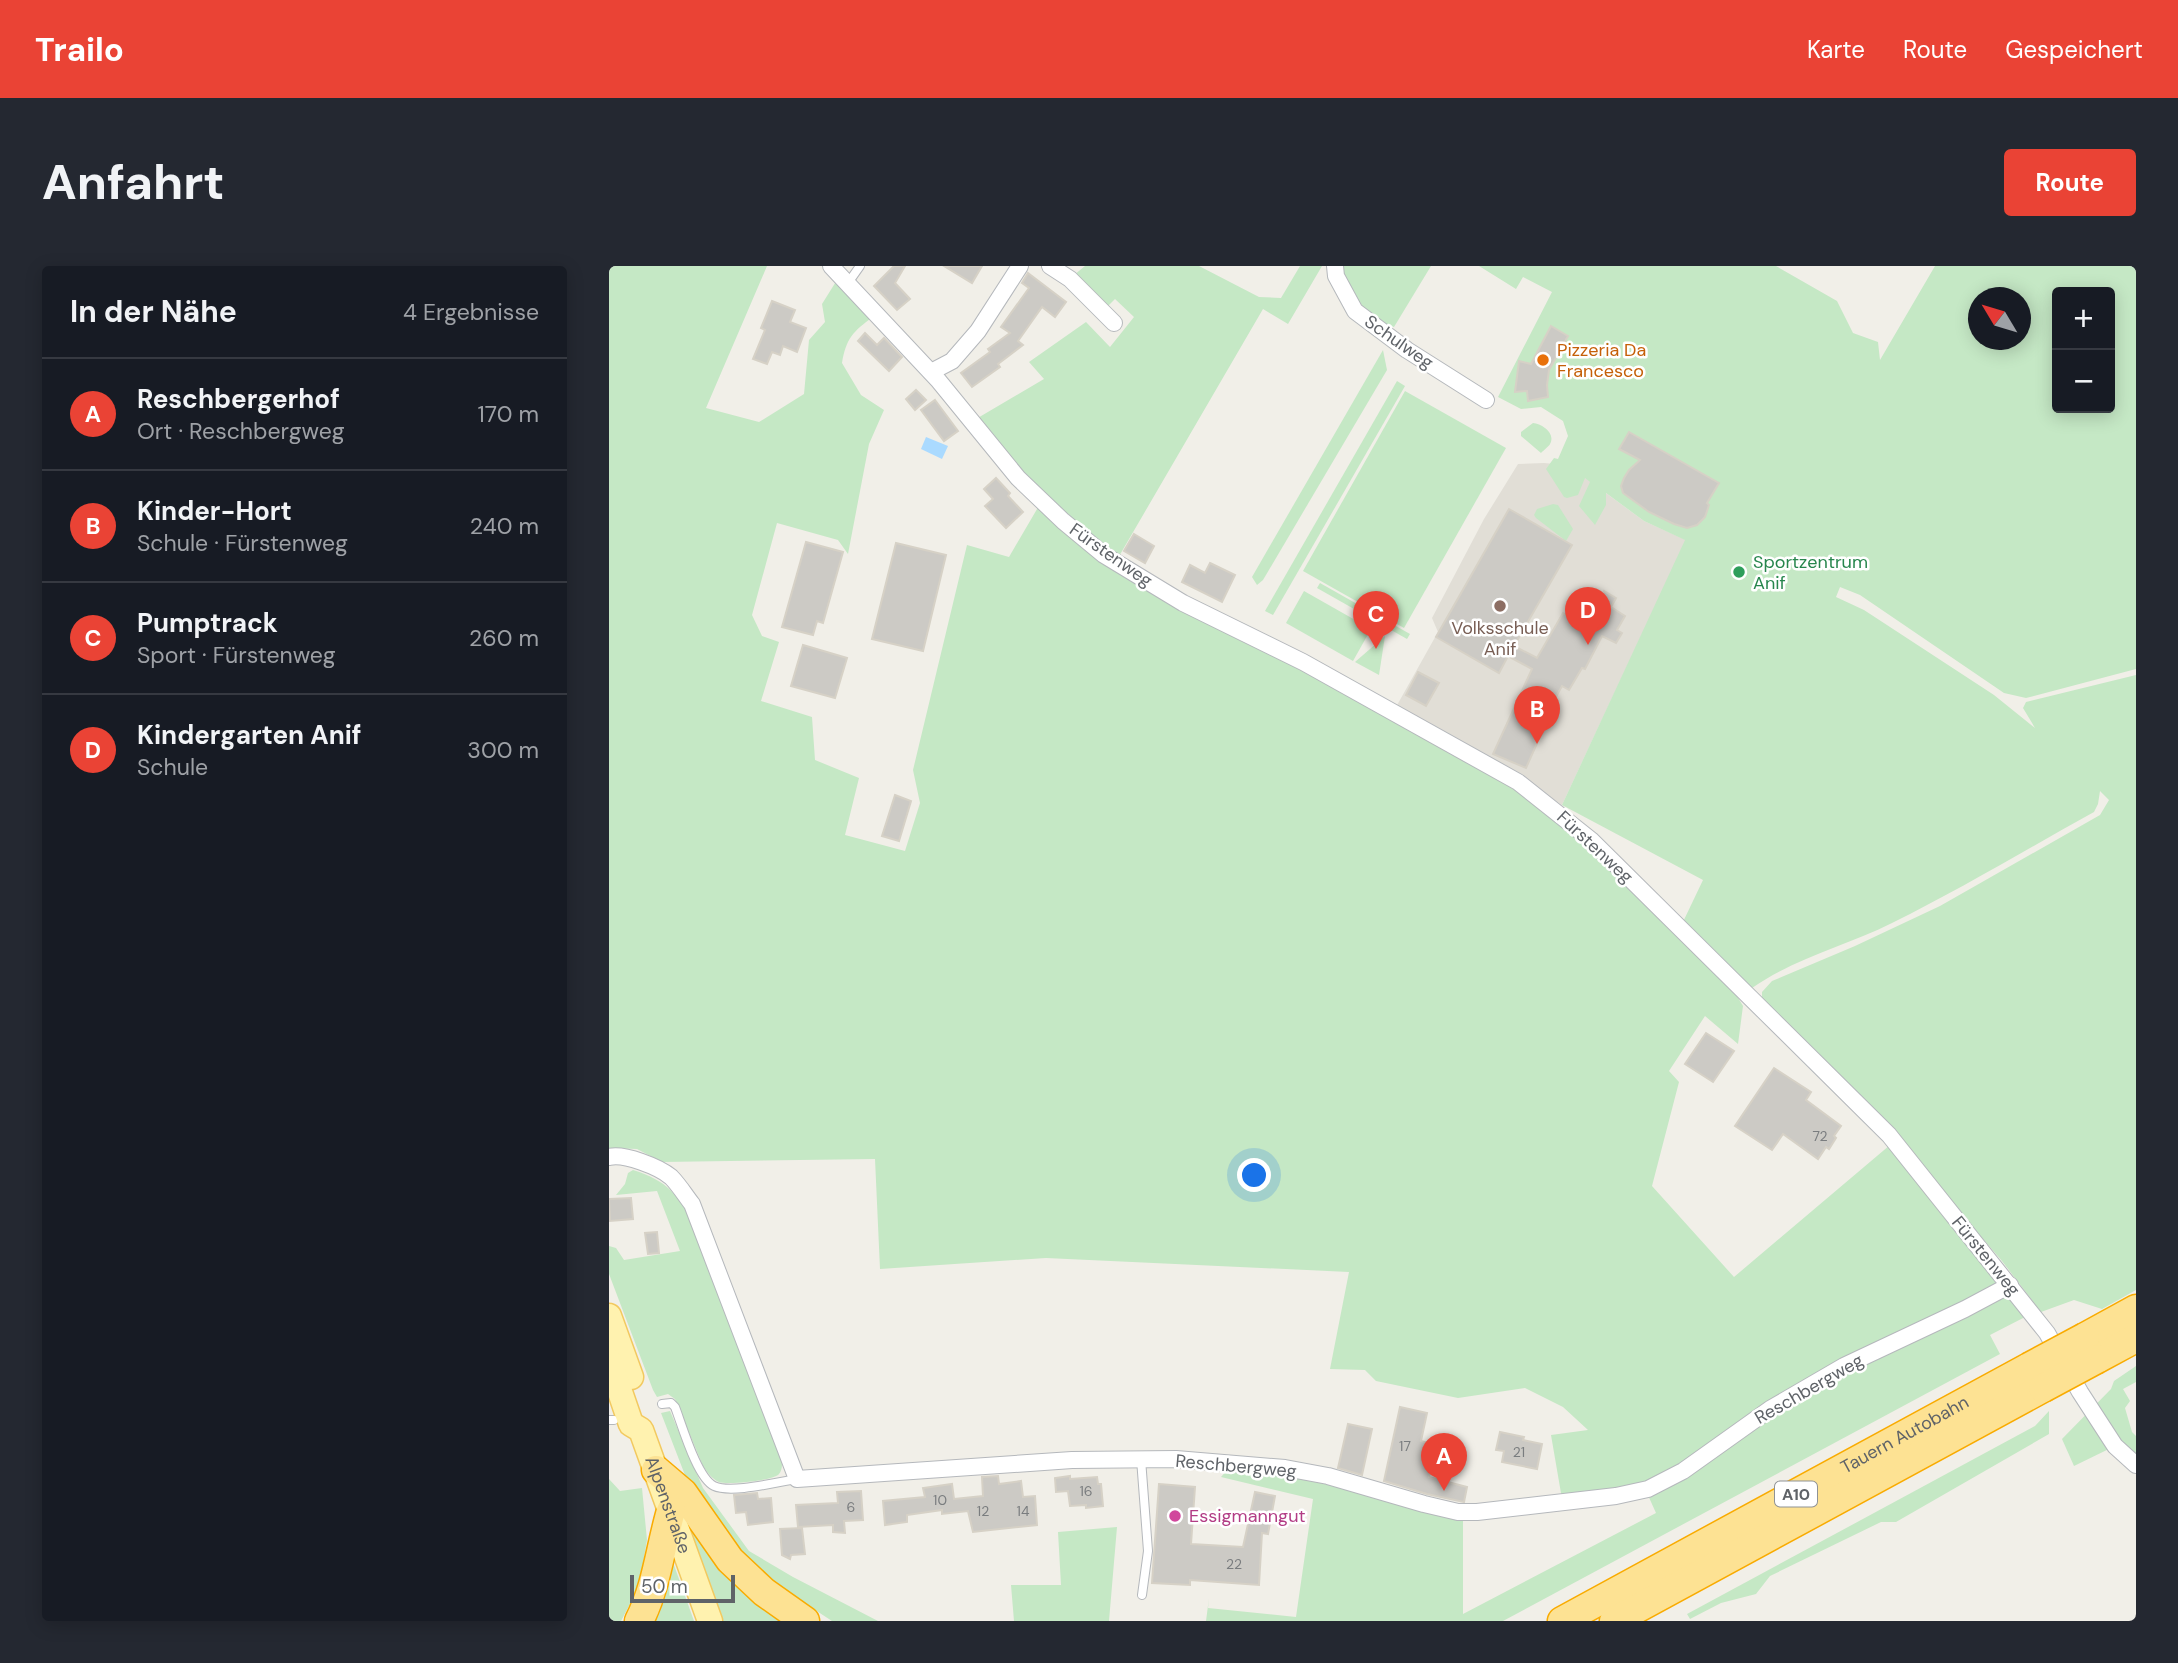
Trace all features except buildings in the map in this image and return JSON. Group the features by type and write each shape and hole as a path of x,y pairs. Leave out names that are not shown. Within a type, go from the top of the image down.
{"highway":[{"name":"Tauern Autobahn","path":"1562,1621 2036,1378 2091,1348 2136,1309"},
{"name":"Tauern Autobahn","path":"2091,1348 2136,1338"},
{"name":"Tauern Autobahn","path":"1624,1618 2036,1378"},
{"path":"656,1471 683,1493 730,1560 764,1592 805,1621"},
{"path":"639,1621 656,1578 671,1511"}],"main road":[{"name":"Alpenstraße","path":"609,1317 646,1416 641,1430"},
{"name":"Alpenstraße","path":"609,1360 631,1423 641,1430 710,1621"}],"street":[{"name":"Fürstenweg","path":"831,266 931,372 1018,478 1104,555 1183,603 1307,665 1518,782 1576,826 1889,1135 2047,1333 2080,1392 2115,1446 2136,1465"},
{"path":"931,372 951,361 978,331 1020,266"},
{"path":"1050,266 1070,279 1114,323"},
{"name":"Schulweg","path":"1335,266 1336,276 1355,311 1407,350 1486,400"},
{"path":"609,1157 645,1163 670,1177 692,1204 797,1479"},
{"name":"Reschbergweg","path":"797,1479 1072,1460 1176,1459 1285,1468 1328,1476 1458,1512 1616,1496 1648,1489 1683,1471 1770,1409 1844,1366 2010,1285"}],"lane":[{"path":"848,283 860,266"},
{"path":"662,1404 671,1403 675,1407 693,1455 707,1481 716,1488 750,1488 797,1479"},
{"path":"1141,1459 1148,1550 1142,1595"}],"shaded area":[{"path":"1518,464 1555,464 1584,477 1644,521 1686,540 1562,805 1396,707 1438,632 1432,618 1484,519"}],"green space":[{"path":"609,266 767,266 706,408 759,422 804,394 809,340 825,322 822,304 837,280 873,317 851,336 842,363 861,395 884,410 869,444 848,554 838,540 777,523 752,615 762,636 779,642 761,701 812,717 815,760 859,778 845,835 905,851 920,803 913,770 967,545 1009,557 1040,504 1073,535 1524,792 1566,824 1729,983 1743,1006 1738,1044 1705,1016 1669,1071 1679,1082 1652,1186 1734,1277 1890,1145 1997,1281 1989,1290 1643,1486 1562,1499 1551,1435 1588,1430 1563,1407 1525,1388 1458,1398 1376,1381 1365,1370 1330,1369 1349,1272 1046,1258 880,1269 875,1159 662,1162 637,1149 609,1148"},
{"path":"1085,266 1199,266 1259,297 1281,298 1300,266 1322,266 1288,324 1263,309 1118,558 1076,524 1027,478 976,419 1044,379 1029,362 1086,322 1110,347 1134,317 1115,299 1107,307 1074,275"},
{"path":"1341,266 1431,266 1394,327 1375,319 1360,304"},
{"path":"1479,266 1776,266 1837,301 1853,333 1878,342 1880,360 1935,266 2136,266 2136,669 2026,698 2004,693 1860,595 1840,587 1836,597 1864,610 1994,695 2035,728 2023,708 2026,702 2136,675 2136,1290 2102,1309 2074,1300 2041,1312 2002,1261 1896,1138 1762,1004 1762,992 1772,981 1940,906 2100,815 2109,800 2100,791 2094,812 1969,883 1875,931 1786,968 1752,988 1739,983 1682,924 1703,880 1562,805 1685,540 1644,521 1606,493 1606,505 1595,525 1579,506 1590,482 1585,478 1578,495 1567,498 1546,469 1554,458 1558,459 1568,436 1563,421 1541,407 1521,409 1498,397 1552,292 1523,277 1516,289"},
{"path":"1383,350 1387,370 1263,580 1257,585 1252,577"},
{"path":"1397,381 1405,386 1273,615 1265,611"},
{"path":"1405,391 1506,448 1404,628 1303,571"},
{"path":"1533,423 1544,427 1551,436 1550,445 1541,453 1521,436 1521,432"},
{"path":"1558,505 1573,529 1566,541 1534,515 1537,509"},
{"path":"1320,583 1410,634 1407,639 1317,588"},
{"path":"1304,591 1371,629 1353,661 1286,623"},
{"path":"1385,636 1379,675 1355,662"},
{"path":"633,1170 655,1179 670,1190 695,1225 780,1454 782,1466 779,1474 775,1476 740,1483 724,1483 714,1479 703,1466 675,1399 668,1394 657,1397 653,1390 609,1274 609,1246 616,1248 624,1260 680,1251 657,1191 616,1195 625,1184 628,1173"},
{"path":"2007,1294 2027,1316 1990,1335 2000,1354 1503,1621 1206,1621 1209,1598 1208,1608 1296,1617 1313,1499 1221,1477 1228,1469 1307,1477 1463,1517 1463,1614 1656,1513 1647,1493 1833,1375"},
{"path":"2136,1366 2136,1382 2123,1389 2130,1401 2125,1408 2132,1432 2136,1436 2136,1462 2115,1446 2074,1466 2062,1439 2111,1389 2114,1381"},
{"path":"670,1411 703,1488 749,1551 878,1621 832,1621 774,1583 719,1532 690,1488 661,1413"},
{"path":"2049,1411 2049,1434 1896,1522 1881,1522 1770,1576 1756,1594 1721,1603 1690,1619 1687,1614 2035,1426"},
{"path":"609,1479 620,1491 642,1488 647,1540 639,1587 621,1621 609,1621"},
{"path":"684,1513 793,1621 722,1621"},
{"path":"1117,1527 1109,1621 1014,1621 1011,1585 1061,1585 1058,1532"},
{"path":"670,1554 694,1621 648,1621"}],"water":[{"path":"926,437 948,446 942,459 921,449"}],"place":[{"name":"Pizzeria Da Francesco","path":"1543,360"},
{"name":"Sportzentrum Anif","path":"1739,572"},
{"name":"Volksschule Anif","path":"1500,606"},
{"name":"Kindergarten Anif","path":"1588,645"},
{"name":"Pumptrack","path":"1376,649"},
{"name":"Kinder-Hort","path":"1537,744"},
{"name":"Reschbergerhof","path":"1444,1491"},
{"name":"Essigmanngut","path":"1175,1516"}]}
